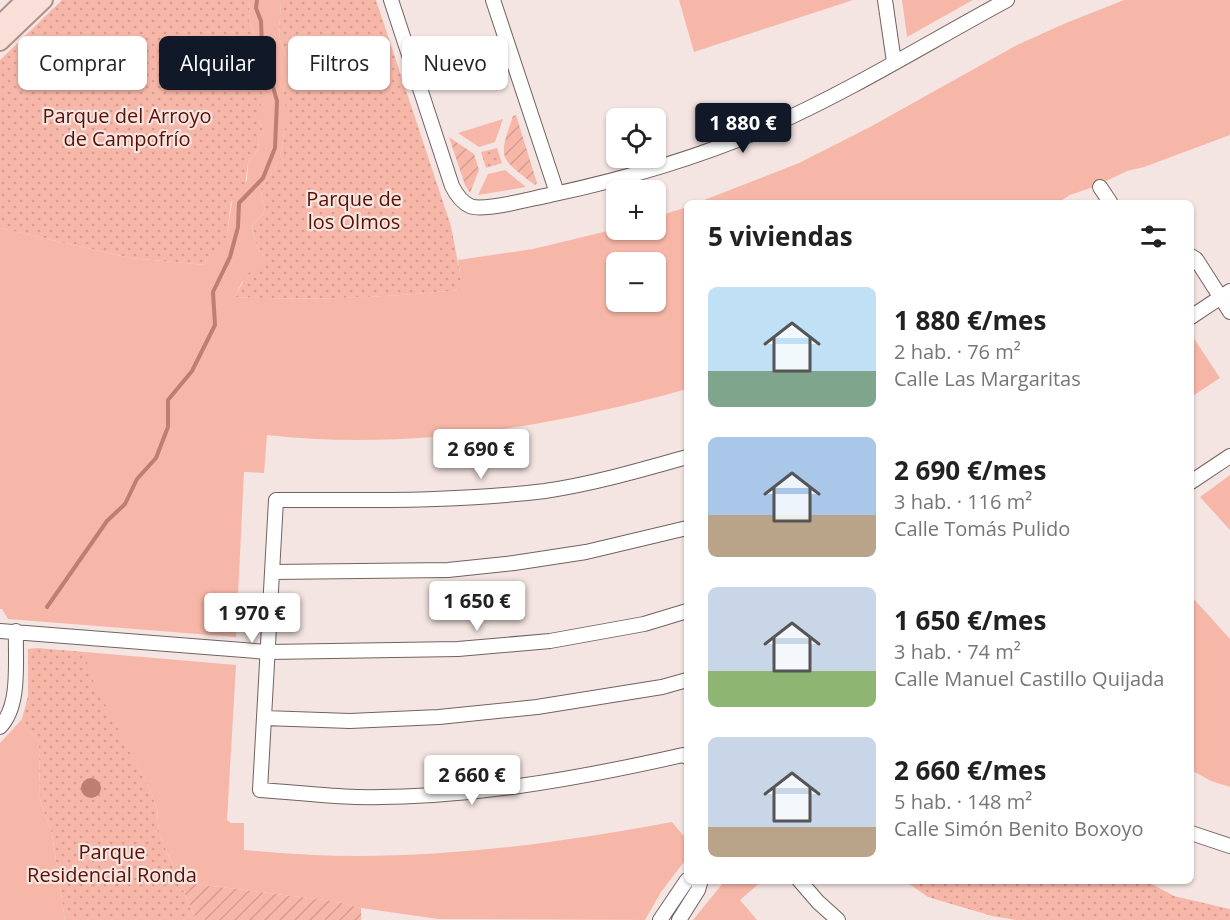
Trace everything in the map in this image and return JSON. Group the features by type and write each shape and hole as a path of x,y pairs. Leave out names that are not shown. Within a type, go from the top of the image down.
{"main road":[{"path":"0,24 25,0"},
{"path":"0,42 44,0"}],"street":[{"path":"391,0 452,186 459,199 471,207 491,207 557,193 661,166 771,126 828,98 1007,0"},
{"path":"493,0 557,193"},
{"path":"885,0 894,62"},
{"path":"1100,187 1109,200"},
{"path":"1194,258 1225,294 1230,312"},
{"path":"1194,315 1225,294"},
{"path":"1194,480 1230,456"},
{"path":"684,458 635,472 546,490 446,499 276,500 260,790 356,797 432,795 591,776 684,756"},
{"path":"272,572 448,570 586,552 684,529"},
{"path":"0,631 268,652 458,649 550,641 644,624 684,612"},
{"path":"0,727 8,718 14,704 16,631"},
{"path":"264,717 350,721 439,717 537,707 662,687 684,681"},
{"path":"1194,834 1230,846"},
{"path":"660,920 684,884"},
{"path":"679,920 700,884"},
{"path":"802,884 838,920"}],"green space":[{"name":"Parque del Arroyo de Campofrío","path":"62,0 250,0 249,20 255,36 159,36 159,90 261,90 262,93 259,120 264,132 258,138 259,149 248,163 244,193 231,202 227,234 221,249 206,258 205,265 130,258 0,228 0,60 18,43 18,90 147,90 147,36 25,36"},
{"path":"250,0 280,0 280,38 288,60 288,77 283,89 289,120 284,133 280,158 261,188 265,206 263,214 252,225 256,245 264,256 264,263 242,282 235,297 349,298 462,290 458,260 533,249 606,231 606,240 666,240 666,214 684,208 684,390 584,414 479,432 373,440 267,435 264,473 244,472 236,637 8,619 0,609 0,228 130,258 205,265 206,258 216,251 227,234 232,202 247,180 248,163 259,149 258,138 264,132 259,120 260,90 276,90 276,36 255,36 249,20"},
{"name":"Parque de los Olmos","path":"280,0 376,0 388,36 288,36 288,60 280,38"},
{"path":"679,0 853,0 694,52"},
{"path":"902,0 973,0 907,37"},
{"path":"1124,0 1230,0 1230,135 1144,167 1127,171 1062,200 704,200 799,163 870,127 1017,45"},
{"name":"Parque de los Olmos","path":"390,42 402,78 402,90 406,90 451,226 463,290 349,298 235,297 247,274 264,263 264,256 256,245 252,225 263,214 265,206 261,188 280,158 288,120 283,89 288,77 288,90 390,90"},
{"path":"516,115 537,183 535,185 514,169 505,156 505,141 513,116"},
{"path":"503,119 495,142 479,147 458,133"},
{"path":"449,137 474,154 479,170 470,193 465,185"},
{"path":"497,148 502,163 486,168 481,152"},
{"path":"505,170 526,187 478,195 488,174"},
{"path":"1194,339 1220,378 1194,395"},
{"path":"1230,475 1230,530 1200,497"},
{"path":"1194,599 1230,639 1230,787 1211,781 1194,772"},
{"name":"Parque Residencial Ronda","path":"28,649 85,652 90,675 151,792 157,809 159,833 196,920 65,920 52,834 40,800 39,742 27,729 22,719 28,696"},
{"path":"85,652 236,665 227,820 231,823 244,823 244,850 304,855 358,856 448,853 583,837 672,822 684,836 684,862 661,892 645,920 438,919 361,908 333,901 180,882 159,833 157,809 151,792 89,675"},
{"path":"22,719 27,729 39,742 40,800 52,834 65,920 0,920 0,743"},
{"path":"180,882 333,901 361,908 361,920 196,920"},
{"path":"722,884 759,884 740,900 757,920 693,920"},
{"path":"909,884 1152,884 1174,896 1230,909 1230,920 1016,920 992,916 928,897"}],"shaded area":[{"path":"87,778 95,778 101,784 101,792 95,798 87,798 81,792 81,784"}],"waterway":[{"path":"47,607 107,521 125,504 137,479 156,458 168,427 168,400 192,371 215,325 213,292 230,257 238,227 239,203 263,178 275,148 277,101 262,48 261,21 256,8 257,0"}]}
